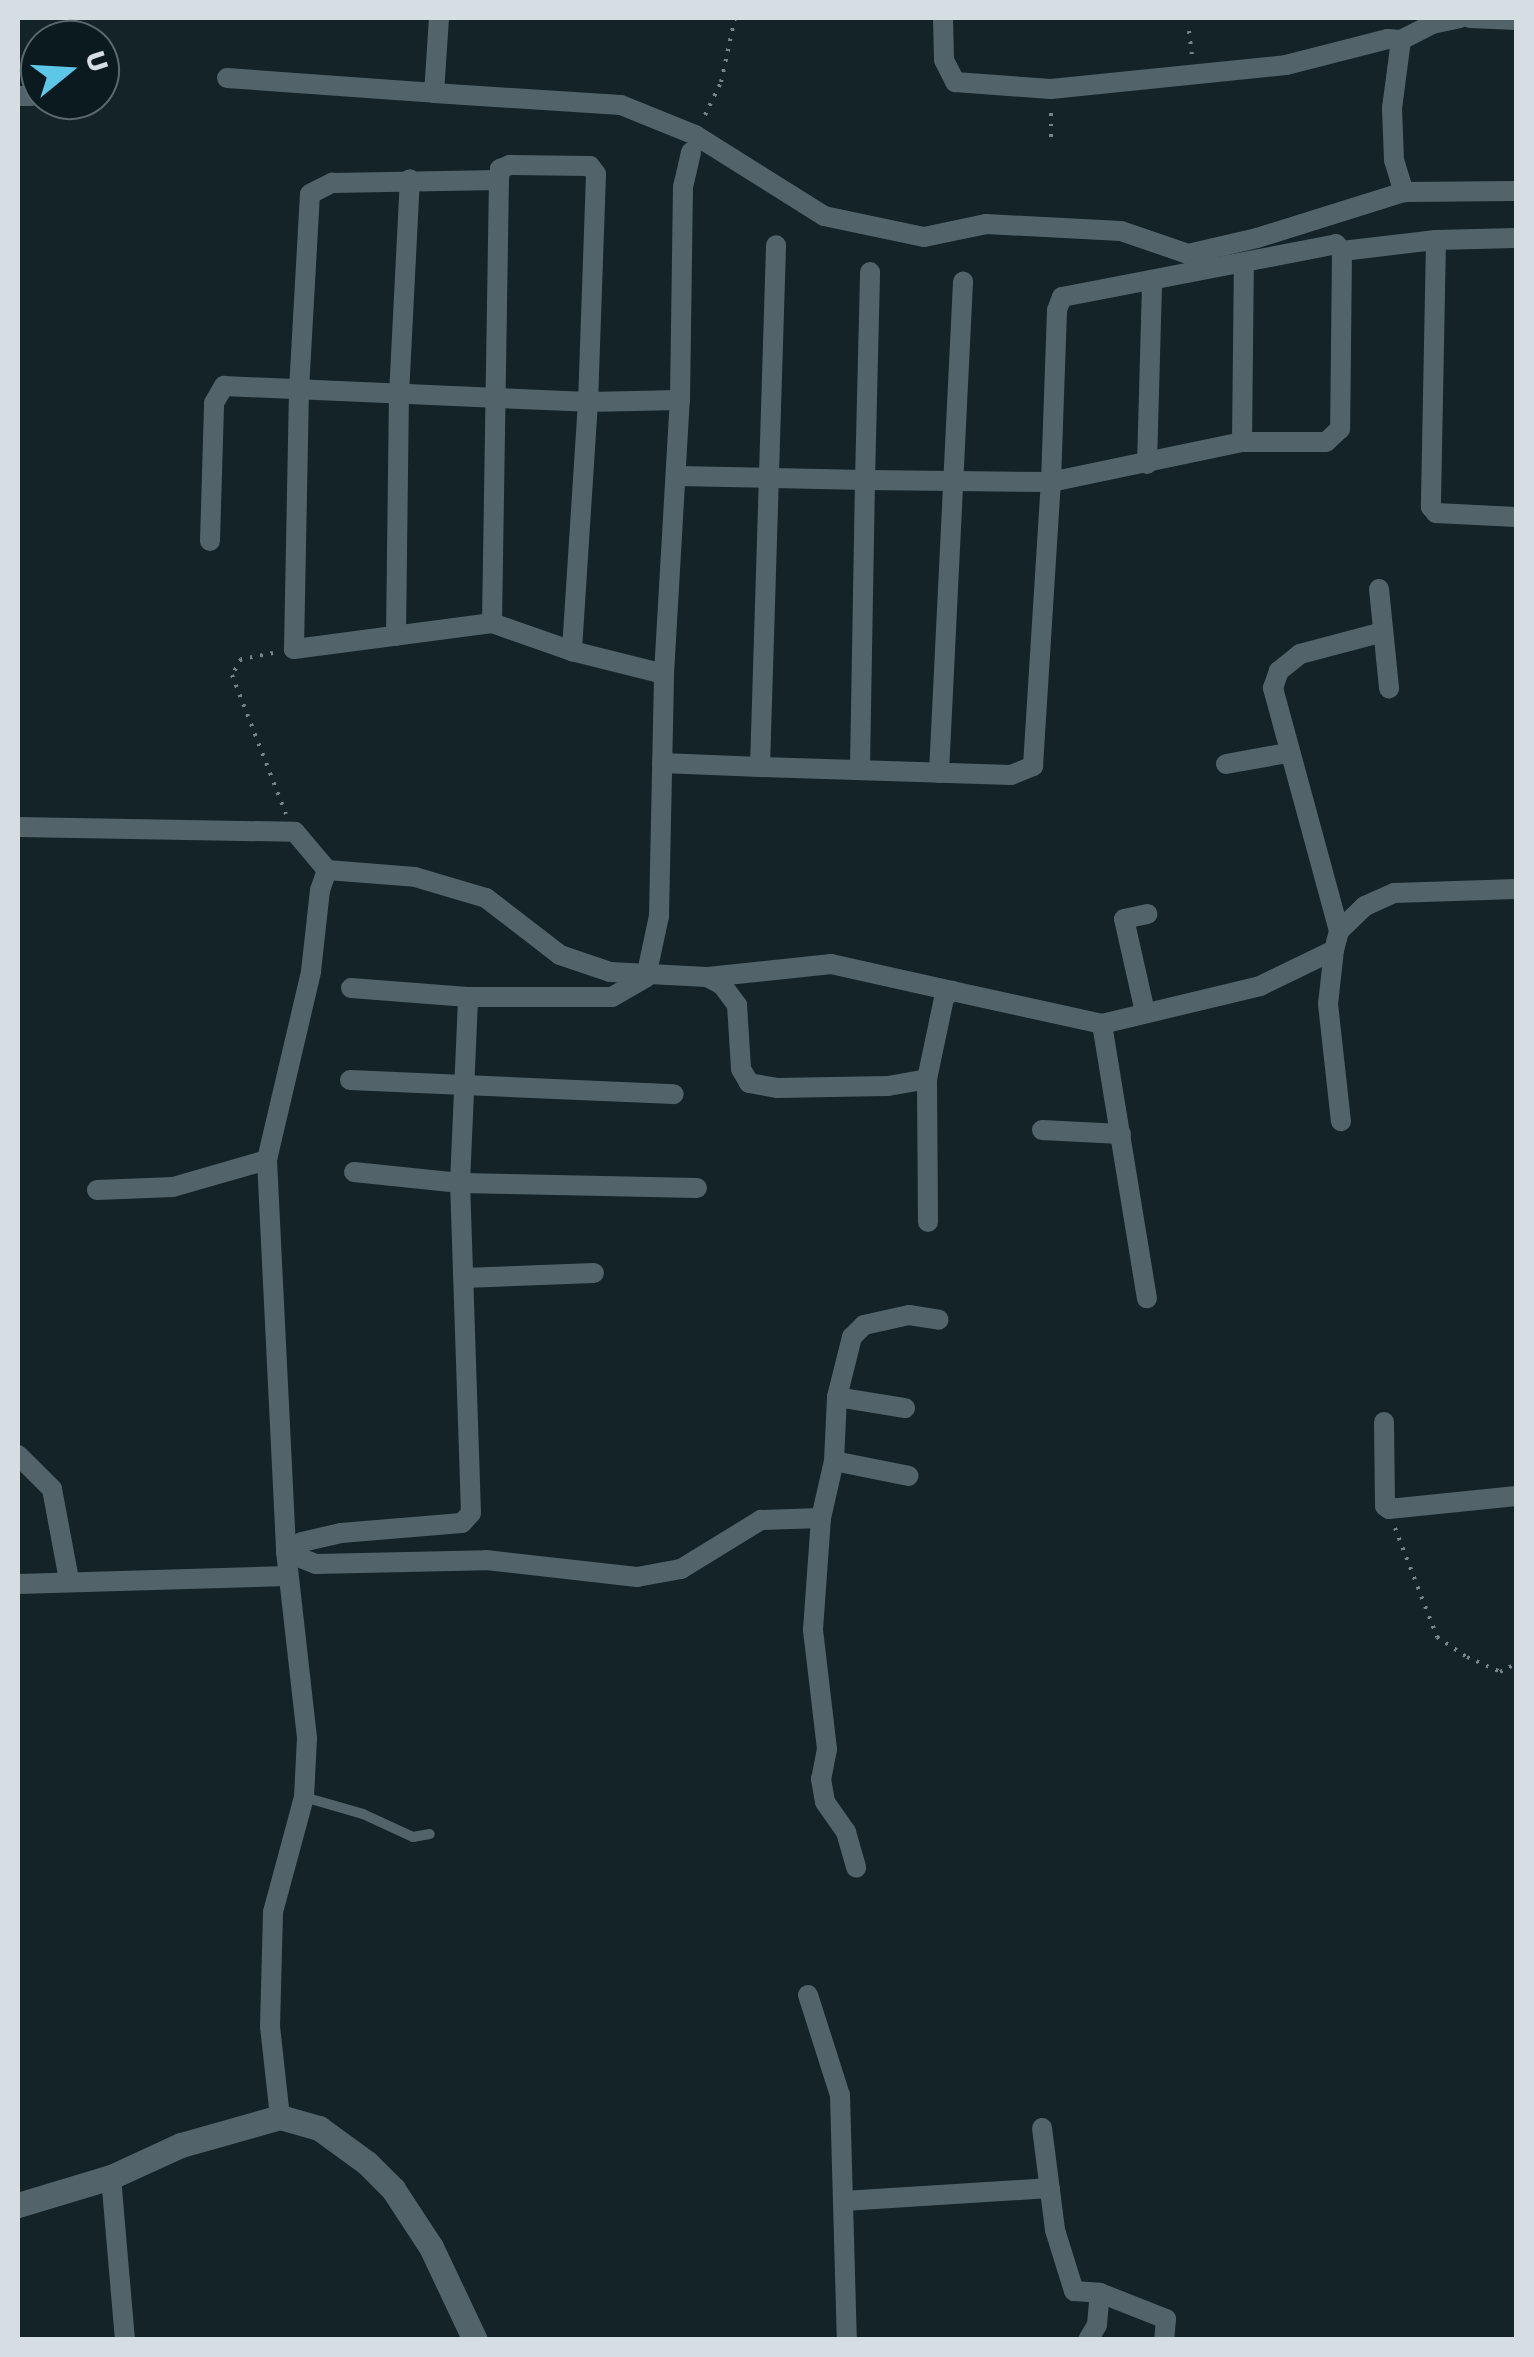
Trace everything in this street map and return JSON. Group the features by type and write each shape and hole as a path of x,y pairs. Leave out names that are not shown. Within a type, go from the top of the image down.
{"street":[{"path":"434,93 439,18"},
{"path":"943,18 944,60 955,82 1050,90 1286,65 1388,39 1401,40 1432,24 1460,18"},
{"path":"1470,18 1516,20"},
{"path":"1401,40 1392,108 1394,160 1404,192"},
{"path":"227,78 621,105 824,216 924,237 986,224 1121,230 1188,254 1257,238 1404,192 1516,191"},
{"path":"351,988 468,997 612,998 646,976 658,916 664,674 680,400 683,188 693,144"},
{"path":"492,623 500,169 510,165 590,166 596,174 588,402 572,651"},
{"path":"396,636 399,395 410,179"},
{"path":"499,180 332,183 310,194 299,390 294,649 492,623 572,651 664,674"},
{"path":"662,763 1011,775 1033,766 1051,482 1056,310 1062,298 1244,263 1327,242 1342,251 1436,240 1516,238"},
{"path":"1436,240 1432,508 1436,513 1516,517"},
{"path":"760,767 776,245"},
{"path":"677,476 1051,482 1242,442 1326,442 1340,429 1342,251"},
{"path":"1242,442 1244,263"},
{"path":"860,770 870,272"},
{"path":"1147,464 1152,280"},
{"path":"939,773 963,282"},
{"path":"210,541 214,403 224,386 588,402 680,400"},
{"path":"1380,588 1390,688"},
{"path":"1341,1121 1328,1004 1336,941 1273,688 1279,671 1300,654 1383,632"},
{"path":"1226,764 1287,752"},
{"path":"18,827 295,832 327,870 415,878 486,898 560,955 610,972 708,977 831,964 1102,1024 1145,1012 1192,1006 1260,986 1336,941 1365,906 1394,893 1516,889"},
{"path":"280,2117 270,2028 273,1912 304,1797 307,1738 286,1552 268,1160 311,972 320,890 327,870"},
{"path":"1145,1012 1124,919 1147,914"},
{"path":"708,977 722,985 737,1005 741,1070 749,1082 776,1088 888,1086 927,1079"},
{"path":"928,1222 927,1079 944,998 952,992"},
{"path":"286,1552 302,1542 340,1533 462,1523 471,1513 460,1183 468,997"},
{"path":"1102,1024 1147,1298"},
{"path":"350,1080 674,1094"},
{"path":"1042,1130 1121,1134"},
{"path":"97,1190 173,1187 268,1160"},
{"path":"354,1172 460,1183 697,1188"},
{"path":"464,1278 594,1273"},
{"path":"856,1868 846,1832 825,1802 821,1780 827,1749 812,1630 821,1518 834,1462 838,1398 852,1337 864,1324 909,1315 938,1320"},
{"path":"838,1398 905,1408"},
{"path":"1384,1422 1388,1509 1516,1496"},
{"path":"18,1454 52,1488 69,1580"},
{"path":"834,1462 909,1476"},
{"path":"286,1552 316,1564 486,1560 637,1577 681,1569 761,1520 821,1518"},
{"path":"18,1584 288,1576"},
{"path":"808,1995 840,2095 847,2340"},
{"path":"18,2205 111,2177 180,2145 280,2117 319,2128 367,2163 393,2189 431,2247 475,2340"},
{"path":"1042,2128 1058,2249 1072,2288 1078,2292 1100,2292 1166,2318 1164,2340"},
{"path":"111,2177 126,2340"},
{"path":"844,2201 1050,2188"},
{"path":"1088,2340 1097,2325 1100,2292"}],"lane":[{"path":"304,1797 363,1814 412,1837 430,1834"}],"path":[{"path":"693,144 721,82 734,18"},
{"path":"1050,90 1050,137"},
{"path":"294,649 241,660 232,675 295,832"},
{"path":"1388,1509 1438,1637 1466,1657 1500,1672 1516,1664"}]}
